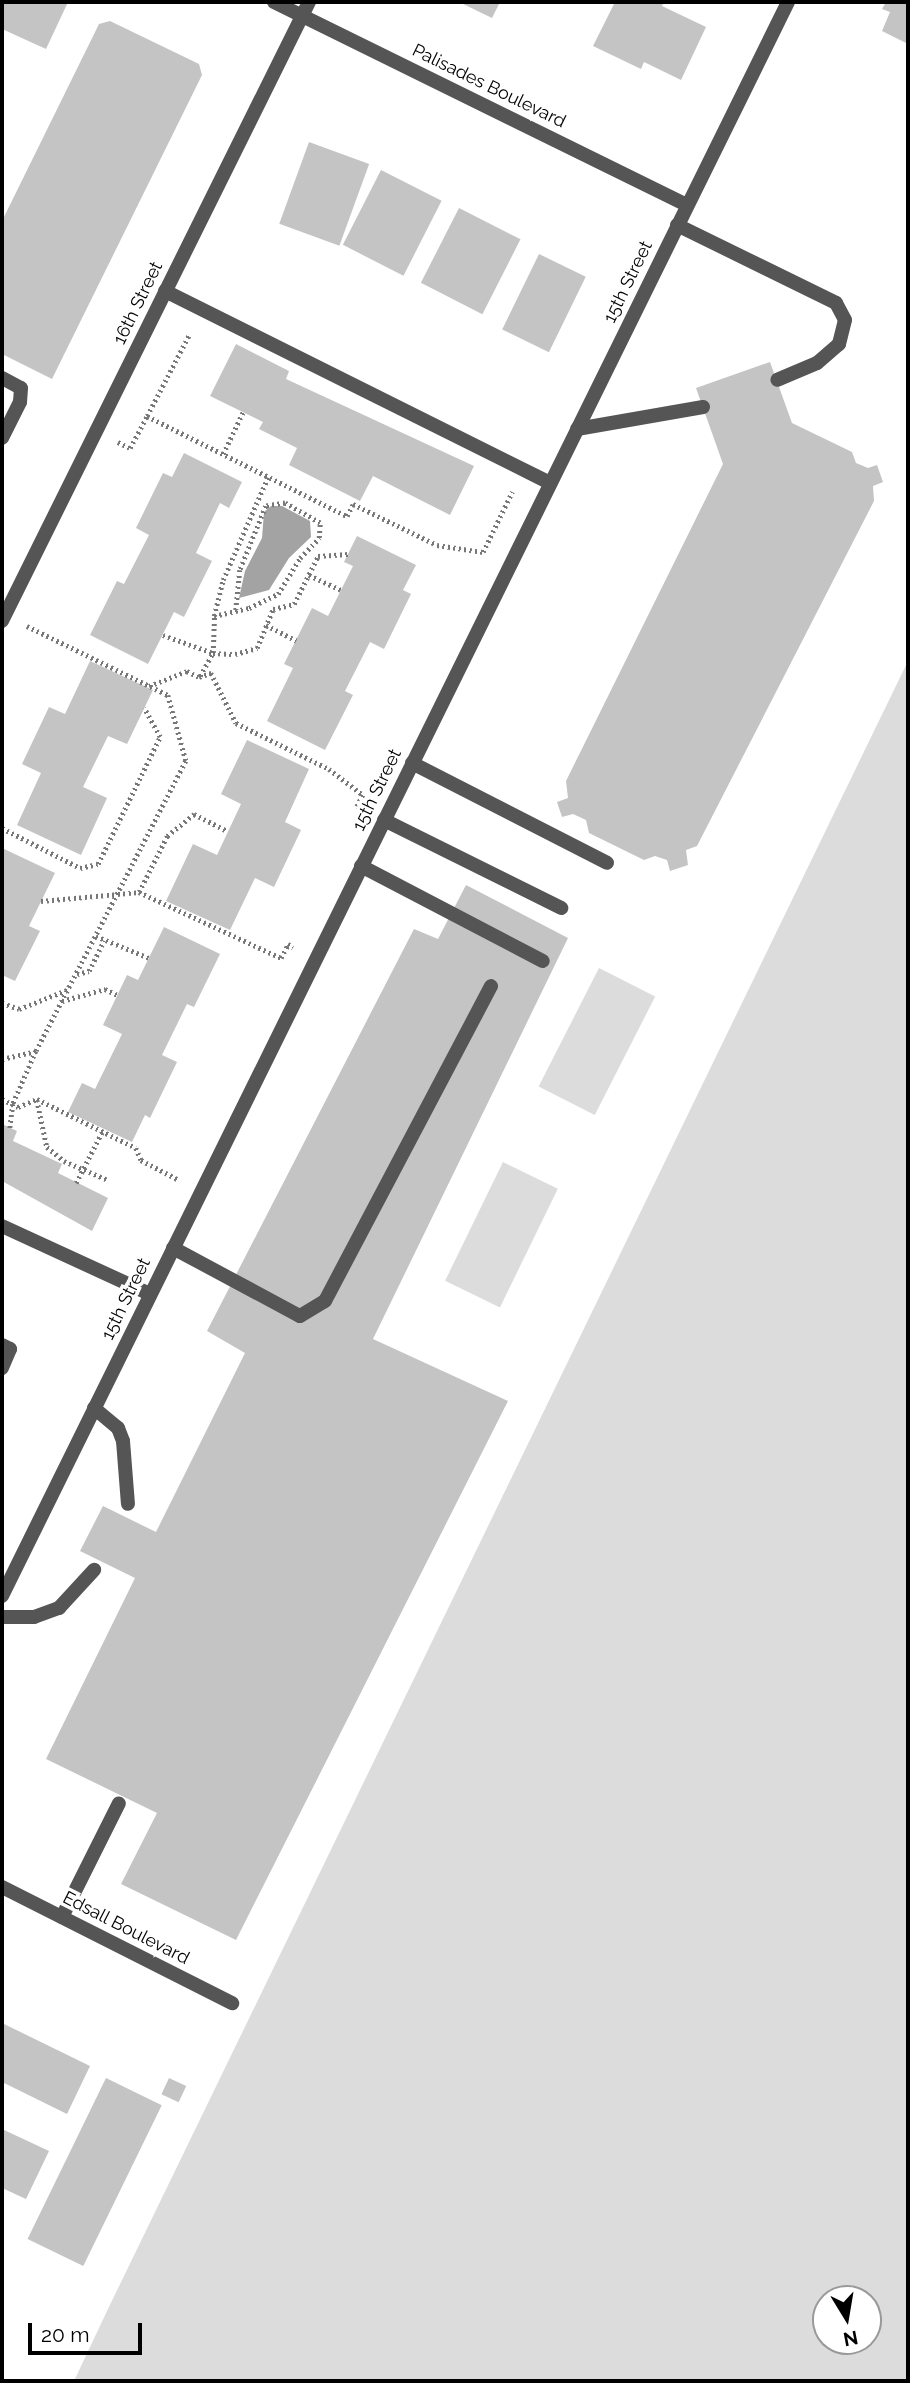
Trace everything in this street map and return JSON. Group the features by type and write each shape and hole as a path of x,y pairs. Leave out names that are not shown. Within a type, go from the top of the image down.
{"street":[{"name":"Palisades Boulevard","path":"274,2 687,205"},
{"name":"16th Street","path":"3,618 309,2"},
{"name":"15th Street","path":"2,1596 788,2"},
{"path":"677,225 836,303 845,320 839,344 817,363 777,380"},
{"path":"165,291 550,483"},
{"path":"2,378 21,388 20,402 2,438"},
{"path":"577,429 703,407"},
{"path":"412,763 607,863"},
{"path":"384,820 561,908"},
{"path":"361,866 543,961"},
{"path":"173,1248 300,1316 325,1301 491,986"},
{"path":"2,1226 150,1294"},
{"path":"2,1345 10,1349 2,1368"},
{"path":"94,1408 118,1428 123,1441 128,1504"},
{"path":"2,1617 34,1617 59,1608 94,1570"},
{"path":"62,1917 119,1803"},
{"name":"Edsall Boulevard","path":"2,1887 232,2003"}],"path":[{"path":"95,433 130,448 202,309"},
{"path":"223,454 243,412"},
{"path":"147,416 347,516 353,504 437,545 482,552 523,470"},
{"path":"199,677 212,653 214,616 223,580 268,477"},
{"path":"214,616 236,610 278,594 300,558 319,538 320,523 285,503 266,506 240,570 236,610"},
{"path":"163,635 212,653 235,654 257,648 274,609 294,604 318,556 348,554"},
{"path":"309,575 341,590"},
{"path":"3,618 168,695 186,761 36,1051 13,1104 10,1128"},
{"path":"266,625 296,640"},
{"path":"149,686 187,671 199,677 211,673 231,717 241,726 329,769 363,795 357,807 384,820"},
{"path":"2,828 80,868 98,864 160,737 144,708"},
{"path":"139,892 167,836 194,814 228,831"},
{"path":"41,901 139,892 281,958 288,944 316,959"},
{"path":"96,936 149,958"},
{"path":"76,974 89,971 104,940"},
{"path":"62,1001 105,989 118,995"},
{"path":"2,1003 19,1009 68,990"},
{"path":"2,1059 36,1051"},
{"path":"2,1099 18,1107 37,1099 136,1148 141,1160 201,1191"},
{"path":"37,1099 47,1147 83,1170 108,1180"},
{"path":"76,1183 102,1132"}],"shaded area":[{"path":"271,506 282,506 310,521 311,537 289,558 269,590 239,598 245,571 262,538 264,512"},
{"path":"908,661 908,2381 74,2381 107,2311"},
{"path":"599,968 655,997 595,1115 539,1087"},
{"path":"503,1162 558,1189 500,1307 445,1281"}],"building":[{"path":"2,2 68,2 46,49 2,29"},
{"path":"459,2 500,2 492,18"},
{"path":"615,2 664,2 662,6 706,27 681,80 644,62 641,69 593,46"},
{"path":"886,2 908,2 908,44 882,31 890,12 882,9"},
{"path":"110,21 199,64 202,75 52,379 2,354 2,221 99,24"},
{"path":"309,142 369,164 339,246 279,224"},
{"path":"381,170 442,201 403,276 343,245"},
{"path":"459,208 520,239 482,314 421,283"},
{"path":"539,254 586,277 549,352 502,329"},
{"path":"236,344 289,371 286,379 474,466 450,515 373,476 360,501 289,465 297,448 259,429 263,422 210,396"},
{"path":"770,362 792,423 852,452 856,463 868,468 877,465 883,482 873,486 874,501 697,846 686,850 688,865 670,871 667,860 655,856 644,860 589,833 586,820 573,814 562,817 557,802 568,798 566,781 723,464 696,388"},
{"path":"184,453 242,482 229,508 220,503 196,553 212,561 184,617 174,612 148,664 90,635 117,581 124,584 149,535 136,528 163,473 172,477"},
{"path":"357,536 416,565 403,590 411,594 384,649 370,642 345,691 353,695 325,750 267,721 293,668 284,664 312,608 328,616 353,566 344,562"},
{"path":"90,661 153,690 127,744 108,736 83,787 107,798 81,855 17,825 41,773 22,764 49,707 65,714"},
{"path":"247,740 309,769 285,822 301,830 274,887 255,878 230,930 166,901 193,844 217,855 241,804 221,794"},
{"path":"2,848 55,873 29,926 40,931 15,981 2,975"},
{"path":"466,885 568,938 373,1339 508,1401 236,1940 121,1884 157,1813 46,1759 135,1578 80,1551 103,1506 156,1532 245,1353 207,1331 414,929 438,939"},
{"path":"164,927 220,954 194,1007 187,1004 162,1055 177,1062 150,1118 145,1115 132,1142 68,1112 82,1083 95,1089 122,1034 103,1025 127,975 138,980"},
{"path":"2,1124 17,1131 13,1141 62,1164 58,1173 108,1198 92,1231 2,1181"},
{"path":"2,2023 90,2066 67,2114 2,2082"},
{"path":"106,2078 162,2105 83,2266 28,2239"},
{"path":"169,2078 186,2086 179,2102 161,2094"},
{"path":"2,2129 49,2151 26,2199 2,2188"}]}
